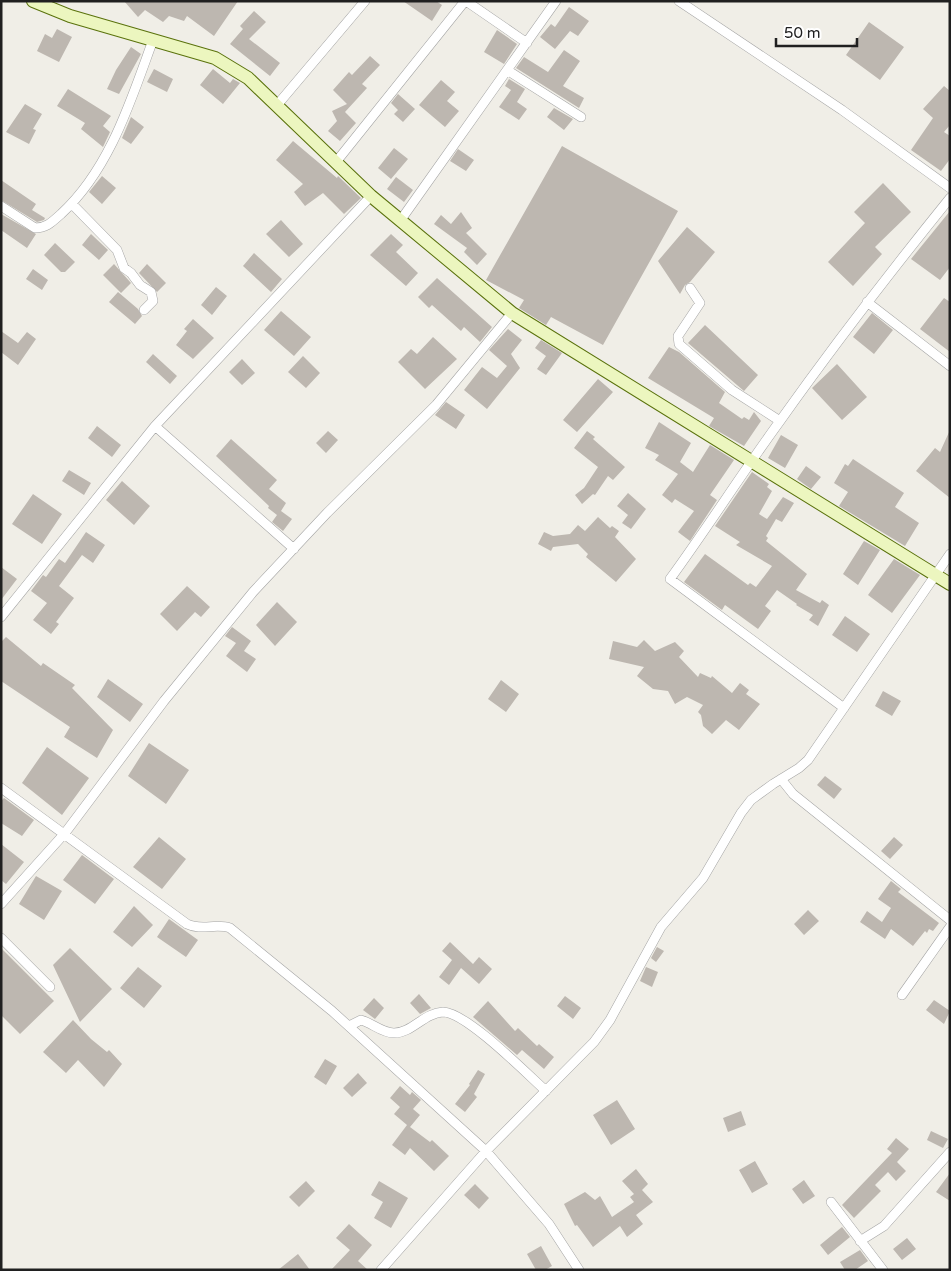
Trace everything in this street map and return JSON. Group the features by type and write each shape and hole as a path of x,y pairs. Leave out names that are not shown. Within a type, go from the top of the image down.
{"main road":[{"path":"33,1 70,16 215,58 248,78 278,104 371,196 512,314 950,584"}],"street":[{"path":"278,104 366,1"},
{"path":"336,162 466,1 526,43"},
{"path":"400,221 556,1"},
{"path":"680,1 842,110 950,188"},
{"path":"1,206 35,228 42,228 72,204 100,165 115,136 153,40"},
{"path":"507,70 581,117"},
{"path":"1,617 155,426 371,196"},
{"path":"844,708 670,579 712,522 780,421 867,302 950,198"},
{"path":"72,204 117,250 124,268 131,273 140,285 152,292 153,301 144,310"},
{"path":"690,288 700,303 678,336 679,344 732,390 780,421"},
{"path":"867,302 950,366"},
{"path":"1,904 65,833 193,664 294,549 436,405 512,314"},
{"path":"155,426 294,549"},
{"path":"381,1270 486,1151 594,1042 610,1020 661,927 703,878 741,813 761,792 799,768 808,760 950,554"},
{"path":"782,779 793,794 950,920"},
{"path":"1,788 187,924 198,928 220,926 230,928 349,1026 486,1151 549,1224 579,1270"},
{"path":"902,995 950,928"},
{"path":"1,938 50,988"},
{"path":"349,1026 362,1020 392,1034 401,1032 432,1015 446,1012 473,1026 546,1091"},
{"path":"860,1241 884,1226 950,1152"},
{"path":"831,1202 883,1270"}],"building":[{"path":"124,1 238,1 214,36 187,16 184,21 169,16 163,22 145,10 138,17"},
{"path":"403,1 436,1 442,5 432,21"},
{"path":"569,7 589,21 578,36 570,31 555,49 540,37 551,24 555,27"},
{"path":"254,11 266,22 249,39 280,63 270,76 230,44 243,29 240,26"},
{"path":"869,22 904,47 880,80 846,55"},
{"path":"57,29 72,37 59,62 37,51 45,34 52,38"},
{"path":"497,30 517,44 504,64 484,52"},
{"path":"131,47 141,54 119,94 107,89 116,70"},
{"path":"564,50 580,61 563,86 584,98 579,108 516,68 524,57 548,72"},
{"path":"370,56 380,65 362,84 367,88 345,112 356,123 340,141 328,131 337,121 332,111 347,104 333,90 349,72 352,75"},
{"path":"154,69 173,79 167,92 147,82"},
{"path":"213,69 230,83 233,79 240,83 223,104 200,85"},
{"path":"509,79 525,89 517,102 527,109 519,120 499,107 511,90 505,86"},
{"path":"441,80 455,92 447,101 459,111 445,127 419,105"},
{"path":"944,86 950,91 950,125 944,132 950,136 950,159 941,171 911,150 933,118 923,109"},
{"path":"68,89 111,116 103,126 110,132 103,147 81,129 85,123 57,106"},
{"path":"398,94 415,109 403,122 394,114 398,110 391,103"},
{"path":"25,104 42,114 33,129 36,130 29,144 6,132"},
{"path":"554,108 573,119 564,130 547,117"},
{"path":"131,117 144,127 131,144 122,138"},
{"path":"293,141 337,178 338,176 361,198 344,214 323,193 305,206 294,192 303,184 276,160"},
{"path":"562,146 678,211 603,345 551,317 546,325 519,308 524,300 486,280"},
{"path":"394,148 408,159 391,179 378,168"},
{"path":"458,149 474,160 466,171 450,161"},
{"path":"102,176 116,188 102,204 89,192"},
{"path":"396,177 413,190 404,202 387,189"},
{"path":"1,180 36,204 32,210 45,218 44,220 37,222 1,200"},
{"path":"883,183 911,212 875,247 882,254 853,286 828,262 865,223 854,212"},
{"path":"950,211 950,267 940,280 911,259"},
{"path":"461,212 472,228 466,233 487,254 477,265 464,252 467,248 434,224 441,215 451,224"},
{"path":"1,214 36,234 27,248 1,230"},
{"path":"281,220 303,244 289,257 266,234"},
{"path":"687,227 715,252 690,282 685,285 680,294 658,261"},
{"path":"91,234 108,250 99,260 82,245"},
{"path":"391,234 403,245 396,252 418,273 406,286 370,255"},
{"path":"55,243 75,262 65,272 61,272 44,255"},
{"path":"254,253 282,279 271,292 243,266"},
{"path":"114,264 131,283 121,293 103,275"},
{"path":"147,264 166,283 157,292 139,273"},
{"path":"33,269 48,280 42,290 26,279"},
{"path":"437,278 492,327 480,342 464,327 461,331 432,305 429,308 418,297"},
{"path":"216,287 227,296 212,315 201,305"},
{"path":"118,292 138,309 142,316 135,324 109,302"},
{"path":"944,298 950,302 950,352 920,329"},
{"path":"281,311 311,337 294,356 264,330"},
{"path":"872,313 893,330 874,354 853,337"},
{"path":"193,319 214,338 193,359 176,345 187,331 184,329"},
{"path":"705,325 758,375 744,391 688,343"},
{"path":"508,329 522,340 511,354 520,368 487,409 464,390 482,367 497,378 507,366 489,350"},
{"path":"1,331 18,343 27,332 36,339 18,365 1,352"},
{"path":"433,337 457,359 425,389 398,362 411,349 417,354"},
{"path":"541,340 562,353 546,375 537,369 546,356 535,348"},
{"path":"669,347 679,352 725,392 719,403 742,419 744,417 749,420 754,412 761,421 744,446 709,426 714,418 648,378"},
{"path":"153,354 177,376 170,384 146,362"},
{"path":"303,356 320,373 306,388 288,372"},
{"path":"242,359 255,373 242,385 229,372"},
{"path":"837,364 867,397 842,420 812,388"},
{"path":"598,379 613,392 577,432 563,420"},
{"path":"446,402 465,415 456,429 435,415"},
{"path":"659,422 691,443 680,462 693,472 710,445 734,460 710,495 717,500 690,541 678,532 694,511 675,499 672,503 662,495 678,474 655,460 659,455 645,448"},
{"path":"97,426 121,445 112,457 88,438"},
{"path":"950,430 950,498 916,471 935,448 940,452"},
{"path":"328,431 338,440 326,453 316,443"},
{"path":"587,431 595,437 593,439 625,467 613,480 608,476 595,495 593,494 582,504 575,495 584,488 598,467 574,448"},
{"path":"781,435 798,445 785,468 768,458"},
{"path":"231,439 277,480 269,489 286,503 281,511 292,519 283,531 272,522 277,515 268,508 269,506 216,456"},
{"path":"853,459 904,493 895,507 919,523 905,546 839,506 848,492 834,483 845,464 848,466"},
{"path":"806,466 821,477 811,489 797,479"},
{"path":"69,470 91,483 84,495 62,481"},
{"path":"752,472 769,484 767,487 772,491 759,514 767,519 783,497 794,503 782,522 776,519 766,536 768,538 766,541 807,574 796,590 820,603 822,600 829,605 818,626 809,620 813,615 777,590 765,606 771,611 758,629 725,605 722,610 684,582 705,554 748,585 750,583 756,587 772,566 736,545 740,542 715,526"},
{"path":"122,481 150,506 134,525 106,500"},
{"path":"628,493 646,509 631,529 622,523 628,515 617,506"},
{"path":"33,494 62,514 42,544 12,524"},
{"path":"598,517 610,528 612,526 619,531 615,537 636,559 616,582 586,557 588,554 578,544 553,547 551,551 538,544 544,532 553,536 570,534 578,525 585,531"},
{"path":"86,532 105,545 93,563 82,555 59,586 74,598 56,622 59,624 51,634 33,620 47,603 31,591 43,575 46,577 59,559 65,563"},
{"path":"864,541 880,550 858,585 843,574"},
{"path":"894,559 920,575 892,613 868,595"},
{"path":"1,567 17,579 1,600"},
{"path":"187,586 210,607 201,617 195,612 177,631 160,614"},
{"path":"277,602 297,622 275,646 256,625"},
{"path":"845,616 870,634 857,652 832,635"},
{"path":"232,627 251,641 244,651 256,659 247,672 226,656 236,643 225,636"},
{"path":"6,637 41,666 43,663 75,685 72,688 113,730 97,758 64,737 70,727 1,681 1,642"},
{"path":"644,640 655,651 675,642 684,651 679,657 698,677 700,673 711,678 712,676 732,693 740,683 749,690 746,694 760,704 739,730 726,720 712,734 703,726 701,715 698,712 703,705 687,697 675,704 668,691 653,689 637,676 644,667 609,659 613,641 637,647"},
{"path":"108,679 143,704 130,722 97,697"},
{"path":"501,680 519,694 506,712 488,699"},
{"path":"883,691 901,701 892,716 875,706"},
{"path":"149,743 189,770 166,804 128,776"},
{"path":"47,747 89,778 62,815 22,783"},
{"path":"825,776 842,789 834,799 817,785"},
{"path":"4,798 34,820 22,836 1,823 1,801"},
{"path":"159,837 186,859 162,889 133,867"},
{"path":"894,837 903,845 890,859 881,851"},
{"path":"1,844 24,862 6,884 1,880"},
{"path":"82,855 114,879 95,904 63,880"},
{"path":"36,876 62,891 44,920 19,904"},
{"path":"891,881 901,889 898,892 939,923 933,931 929,929 927,933 925,931 913,946 891,929 885,939 860,922 867,911 882,922 891,908 878,899"},
{"path":"134,906 153,925 132,947 113,932"},
{"path":"808,910 819,921 804,935 794,924"},
{"path":"169,919 198,940 186,957 157,937"},
{"path":"450,942 473,964 479,957 492,969 479,984 461,968 449,985 439,977 452,960 442,951"},
{"path":"657,947 664,951 656,962 651,958"},
{"path":"1,948 54,1001 20,1034 1,1015"},
{"path":"70,948 112,989 80,1022 53,965"},
{"path":"138,967 162,986 144,1008 120,988"},
{"path":"646,967 658,972 652,987 640,981"},
{"path":"419,994 431,1008 420,1014 410,1003"},
{"path":"565,996 581,1008 573,1019 557,1006"},
{"path":"374,998 384,1008 375,1019 363,1010"},
{"path":"934,1000 950,1011 944,1024 926,1010"},
{"path":"488,1001 515,1031 518,1028 537,1046 539,1044 554,1057 544,1069 522,1050 517,1055 473,1017"},
{"path":"73,1020 91,1039 107,1052 109,1050 122,1064 104,1087 78,1060 66,1073 43,1052"},
{"path":"325,1059 337,1066 326,1085 314,1077"},
{"path":"478,1070 485,1074 474,1094 477,1097 465,1112 455,1104 470,1085"},
{"path":"358,1073 367,1083 352,1097 343,1088"},
{"path":"400,1086 410,1095 412,1092 421,1100 413,1109 420,1115 410,1127 430,1142 432,1140 449,1156 434,1171 410,1148 405,1155 392,1145 407,1125 394,1114 400,1107 390,1098"},
{"path":"617,1100 635,1129 611,1145 593,1115"},
{"path":"741,1111 746,1125 728,1132 723,1118"},
{"path":"931,1131 948,1139 943,1148 927,1140"},
{"path":"896,1138 909,1149 897,1162 906,1171 896,1181 888,1172 875,1185 881,1191 854,1218 842,1205 892,1153 887,1149"},
{"path":"755,1161 768,1184 752,1193 739,1170"},
{"path":"636,1169 648,1184 642,1190 653,1202 636,1215 643,1224 627,1237 620,1226 593,1247 577,1225 575,1226 564,1204 585,1192 595,1200 600,1196 612,1217 634,1202 630,1197 634,1194 622,1181"},
{"path":"950,1173 950,1201 936,1192"},
{"path":"804,1180 815,1196 803,1204 792,1189"},
{"path":"306,1181 315,1191 299,1207 289,1197"},
{"path":"379,1181 408,1198 391,1228 374,1218 383,1202 371,1195"},
{"path":"475,1184 489,1198 479,1209 464,1195"},
{"path":"349,1224 372,1245 358,1261 368,1270 331,1270 350,1250 336,1238"},
{"path":"842,1227 850,1237 828,1255 820,1245"},
{"path":"907,1238 916,1249 902,1260 893,1249"},
{"path":"541,1246 552,1266 545,1270 536,1270 527,1254"},
{"path":"860,1250 868,1261 855,1270 845,1270 840,1262"},
{"path":"298,1254 310,1270 278,1270"}]}
